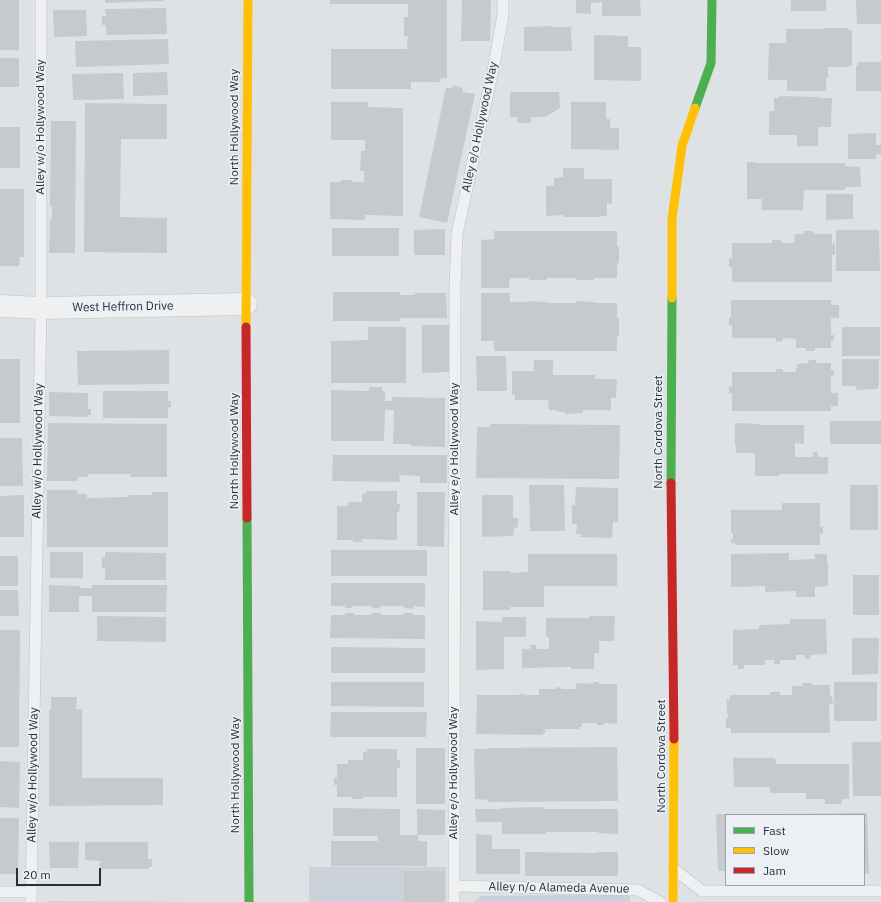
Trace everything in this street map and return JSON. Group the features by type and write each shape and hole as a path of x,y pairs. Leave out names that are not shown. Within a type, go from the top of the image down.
{"street":[{"name":"North Hollywood Way","path":"248,0 246,304 249,902"},
{"name":"North Cordova Street","path":"673,902 674,759 671,491 672,219 682,146 711,63 712,0"},
{"name":"West Heffron Drive","path":"0,306 41,308 246,304"}],"lane":[{"name":"Alley w/o Hollywood Way","path":"31,897 41,308 41,0"},
{"name":"Alley e/o Hollywood Way","path":"454,902 455,287 457,234 494,65 503,15 503,0"},
{"path":"674,869 702,891 881,891"},
{"name":"Alley n/o Alameda Avenue","path":"454,886 638,890 660,902"},
{"path":"0,892 31,897"}],"shaded area":[{"path":"309,867 446,867 446,902 309,902"},
{"path":"630,894 630,902 474,902 480,896"},
{"path":"48,901 194,902 48,902"}],"building":[{"path":"0,0 19,0 19,50 0,50"},
{"path":"105,0 163,0 163,1 105,3"},
{"path":"330,0 447,0 447,78 439,79 440,82 411,82 411,89 331,89 331,49 407,49 408,36 404,37 404,17 408,17 408,4 330,4"},
{"path":"462,0 491,0 490,41 461,41"},
{"path":"576,0 640,0 641,16 602,16 602,2 591,3 591,14 576,13"},
{"path":"791,0 826,0 826,11 791,11"},
{"path":"856,0 881,0 881,24 857,24"},
{"path":"166,8 167,34 106,35 106,25 102,25 102,16 106,16 105,9"},
{"path":"53,10 86,10 87,36 54,37"},
{"path":"524,27 571,27 572,51 524,51"},
{"path":"847,28 848,30 852,30 852,66 828,67 826,91 787,91 787,80 768,80 769,43 786,43 786,29"},
{"path":"594,35 628,36 628,47 641,47 641,81 594,80"},
{"path":"168,39 169,64 76,67 75,41"},
{"path":"0,58 19,58 19,87 0,87"},
{"path":"857,62 881,62 881,91 856,91"},
{"path":"167,72 168,95 133,96 133,73"},
{"path":"123,73 124,99 73,100 72,74"},
{"path":"453,85 463,88 462,92 475,94 447,223 419,217 446,87 452,89"},
{"path":"510,92 559,92 560,108 545,117 531,117 531,123 518,123 517,117 510,117"},
{"path":"779,96 832,98 831,127 818,127 818,146 797,146 797,135 769,135 769,111 774,111 774,98 779,98"},
{"path":"331,102 368,102 368,107 403,108 403,216 365,215 365,220 330,219 330,182 352,180 352,182 364,182 364,171 360,171 361,151 365,151 365,140 331,140"},
{"path":"571,102 606,102 606,119 610,119 610,128 619,128 619,150 571,149"},
{"path":"85,103 167,104 167,139 121,139 120,217 167,218 167,253 84,252"},
{"path":"51,121 76,121 75,253 49,253 50,219 52,219 52,206 50,207"},
{"path":"0,127 20,127 20,168 0,168"},
{"path":"876,133 876,145 881,145 881,154 876,154 876,159 848,159 848,134"},
{"path":"747,162 845,163 845,166 860,167 861,187 845,187 845,190 804,190 803,210 761,210 762,199 747,199"},
{"path":"563,168 584,168 584,179 612,179 612,204 607,203 607,216 546,216 546,186 554,186 554,178 563,177"},
{"path":"0,189 24,189 24,257 20,257 19,266 0,266"},
{"path":"826,194 853,194 853,219 826,220"},
{"path":"332,228 399,228 399,256 332,256"},
{"path":"445,229 445,255 414,255 414,230"},
{"path":"836,230 879,230 880,271 836,271"},
{"path":"494,231 617,231 619,263 617,263 617,278 577,280 576,278 547,278 547,280 529,280 529,278 510,278 509,288 481,288 481,240 494,239"},
{"path":"804,231 813,231 814,234 832,234 832,244 835,243 835,255 832,255 832,282 732,282 732,267 729,267 729,258 732,258 732,243 772,243 772,240 781,240 781,243 794,243 795,234 804,234"},
{"path":"333,292 399,292 400,295 415,295 415,293 446,293 447,318 400,318 400,321 333,321"},
{"path":"481,293 510,293 510,302 529,301 547,303 576,303 576,301 617,303 619,336 617,335 617,351 494,351 494,341 481,341"},
{"path":"731,300 831,300 831,305 839,305 839,318 831,318 831,335 834,335 834,340 831,341 831,348 815,348 815,351 806,351 806,348 796,348 796,339 783,338 783,341 776,342 776,338 732,338 732,325 729,325 729,318 731,317"},
{"path":"422,325 449,325 449,372 422,373"},
{"path":"368,327 406,327 406,383 331,383 331,341 368,340"},
{"path":"842,327 880,327 880,356 842,356"},
{"path":"169,350 169,384 78,385 77,351"},
{"path":"476,356 506,356 507,391 477,391"},
{"path":"0,359 20,359 20,423 0,423"},
{"path":"842,359 879,359 879,386 877,389 856,390 856,386 842,386"},
{"path":"534,360 553,360 553,375 595,375 595,379 617,379 616,398 611,398 611,410 583,410 583,413 565,414 565,412 549,410 548,400 515,400 515,395 512,395 512,371 534,371"},
{"path":"809,360 816,360 816,363 831,363 831,370 834,370 834,375 831,376 831,393 838,393 838,406 831,406 831,411 732,411 732,393 729,393 729,386 732,387 732,372 776,372 775,369 783,369 783,372 796,372 797,364 808,363"},
{"path":"369,387 382,387 382,391 385,391 385,401 392,401 392,397 445,398 445,447 393,444 394,410 385,410 384,441 331,441 331,390 369,391"},
{"path":"103,391 168,391 168,401 171,401 171,407 168,408 168,418 103,418"},
{"path":"49,392 88,393 88,409 91,409 91,415 88,415 88,417 49,416"},
{"path":"830,421 881,421 881,444 830,444"},
{"path":"48,423 167,424 167,477 130,477 130,474 88,474 88,477 78,477 78,481 47,481"},
{"path":"735,423 760,424 759,425 804,425 804,444 795,443 795,457 813,457 813,452 818,452 818,457 828,457 828,474 779,474 779,476 755,476 755,453 736,453"},
{"path":"490,424 620,425 619,479 476,478 477,427 490,427"},
{"path":"0,438 22,438 23,486 0,486"},
{"path":"333,455 447,455 447,483 420,483 420,476 399,475 400,482 332,481"},
{"path":"529,485 564,485 565,531 530,531"},
{"path":"850,485 878,485 878,530 850,530"},
{"path":"576,487 618,488 618,522 613,522 612,538 580,537 581,534 576,534 577,524 572,524 572,505 575,505"},
{"path":"47,490 77,490 77,494 87,494 87,498 129,497 129,495 152,495 152,492 168,492 168,547 47,547"},
{"path":"366,491 397,491 397,504 400,504 399,512 397,512 397,540 362,539 362,542 353,542 353,540 337,540 337,506 348,506 348,502 362,502 362,494 366,494"},
{"path":"417,492 445,492 444,547 417,546"},
{"path":"24,495 24,537 0,537 0,496"},
{"path":"482,495 513,495 513,518 518,518 518,527 514,528 513,536 482,537"},
{"path":"782,503 820,503 820,527 823,527 823,534 820,534 820,545 735,545 735,543 731,543 733,533 731,533 731,510 782,510"},
{"path":"331,550 427,550 427,576 331,576"},
{"path":"50,552 83,552 83,578 50,578"},
{"path":"105,552 166,553 166,580 105,580 105,567 102,568 102,557 105,557"},
{"path":"789,553 789,560 815,559 814,554 827,554 828,586 815,587 815,597 796,597 796,591 765,592 765,586 731,587 731,554"},
{"path":"528,554 617,554 617,586 544,586 544,607 510,607 510,610 483,610 483,571 511,571 511,573 528,572"},
{"path":"0,556 18,556 18,586 0,586"},
{"path":"853,575 879,575 879,615 853,615"},
{"path":"331,583 425,583 425,607 413,606 413,609 404,608 404,606 380,606 380,608 372,608 372,606 352,606 352,608 345,608 345,606 331,606"},
{"path":"49,585 92,588 92,585 167,585 166,612 92,612 92,596 79,596 79,612 49,612"},
{"path":"0,590 18,590 19,616 0,616"},
{"path":"345,613 354,613 354,615 372,615 372,613 381,613 381,615 404,615 404,613 413,613 413,615 425,615 425,639 330,638 331,615 345,615"},
{"path":"97,616 166,617 166,642 97,641"},
{"path":"589,616 615,616 614,641 599,641 599,653 594,653 594,669 571,669 571,667 522,668 522,649 530,649 530,645 536,645 537,649 549,649 549,637 546,637 546,618 589,618"},
{"path":"502,617 526,617 526,637 504,637 504,669 476,670 476,621 502,622"},
{"path":"790,619 826,619 827,654 810,655 810,659 805,659 805,655 796,655 796,660 780,660 780,664 774,664 774,660 765,660 765,665 744,665 744,669 738,669 738,665 733,665 733,630 759,629 759,625 790,624"},
{"path":"0,630 20,630 19,747 0,747"},
{"path":"852,638 879,638 878,674 852,675"},
{"path":"331,647 425,648 425,673 331,673"},
{"path":"331,682 424,682 424,707 331,706"},
{"path":"593,682 599,682 599,684 617,684 617,724 604,723 604,725 597,725 597,723 582,723 582,727 579,727 579,729 545,729 545,733 543,733 543,735 476,734 477,695 539,695 539,689 556,689 556,687 562,688 561,689 576,689 576,683 593,684"},
{"path":"834,682 877,682 877,721 834,721"},
{"path":"802,683 811,683 812,685 830,685 830,696 832,696 833,704 829,704 830,733 731,733 731,728 726,728 726,719 728,718 726,699 730,700 730,695 770,695 770,692 780,692 780,695 792,695 792,686 802,686"},
{"path":"51,697 77,697 76,709 82,709 82,778 163,778 163,805 49,806 49,710 51,710"},
{"path":"331,712 427,712 426,737 330,737"},
{"path":"852,742 881,742 881,796 853,796"},
{"path":"617,747 618,801 488,802 488,800 475,799 474,749"},
{"path":"416,748 445,748 445,804 416,804"},
{"path":"366,749 397,749 397,760 400,760 400,768 397,768 397,797 363,797 363,799 352,799 352,797 337,797 337,785 334,785 334,777 337,778 337,764 348,764 348,760 363,760 363,752 367,752"},
{"path":"733,758 775,758 776,764 849,764 849,799 842,799 842,804 825,804 825,799 806,799 806,793 770,793 770,787 734,787"},
{"path":"0,761 20,762 19,808 0,807"},
{"path":"543,807 544,809 618,809 618,834 598,832 546,832 546,834 502,834 502,822 476,822 475,809"},
{"path":"333,808 400,809 400,835 417,835 417,809 445,810 445,835 418,835 418,841 427,841 427,866 331,866 331,841 378,841 378,836 333,836"},
{"path":"867,813 869,874 865,873 865,814 784,814"},
{"path":"716,814 725,814 725,871 718,871"},
{"path":"0,818 19,818 18,874 0,874"},
{"path":"476,834 492,835 492,849 520,849 520,874 476,874"},
{"path":"49,842 79,842 78,868 50,868"},
{"path":"85,842 148,842 148,859 152,859 152,867 149,867 149,869 101,869 99,863 101,863 101,861 85,860"},
{"path":"525,852 618,852 618,876 525,876"},
{"path":"404,871 444,871 445,902 404,902"}],"traffic: fast":[{"path":"695,108 711,63 712,0"},
{"path":"671,483 672,298"},
{"path":"247,518 249,902"}],"traffic: slow":[{"path":"246,327 248,0"},
{"path":"672,298 672,219 682,146 695,108"},
{"path":"673,902 674,739"}],"traffic: jam":[{"path":"246,327 247,518"},
{"path":"671,483 674,739"}]}
